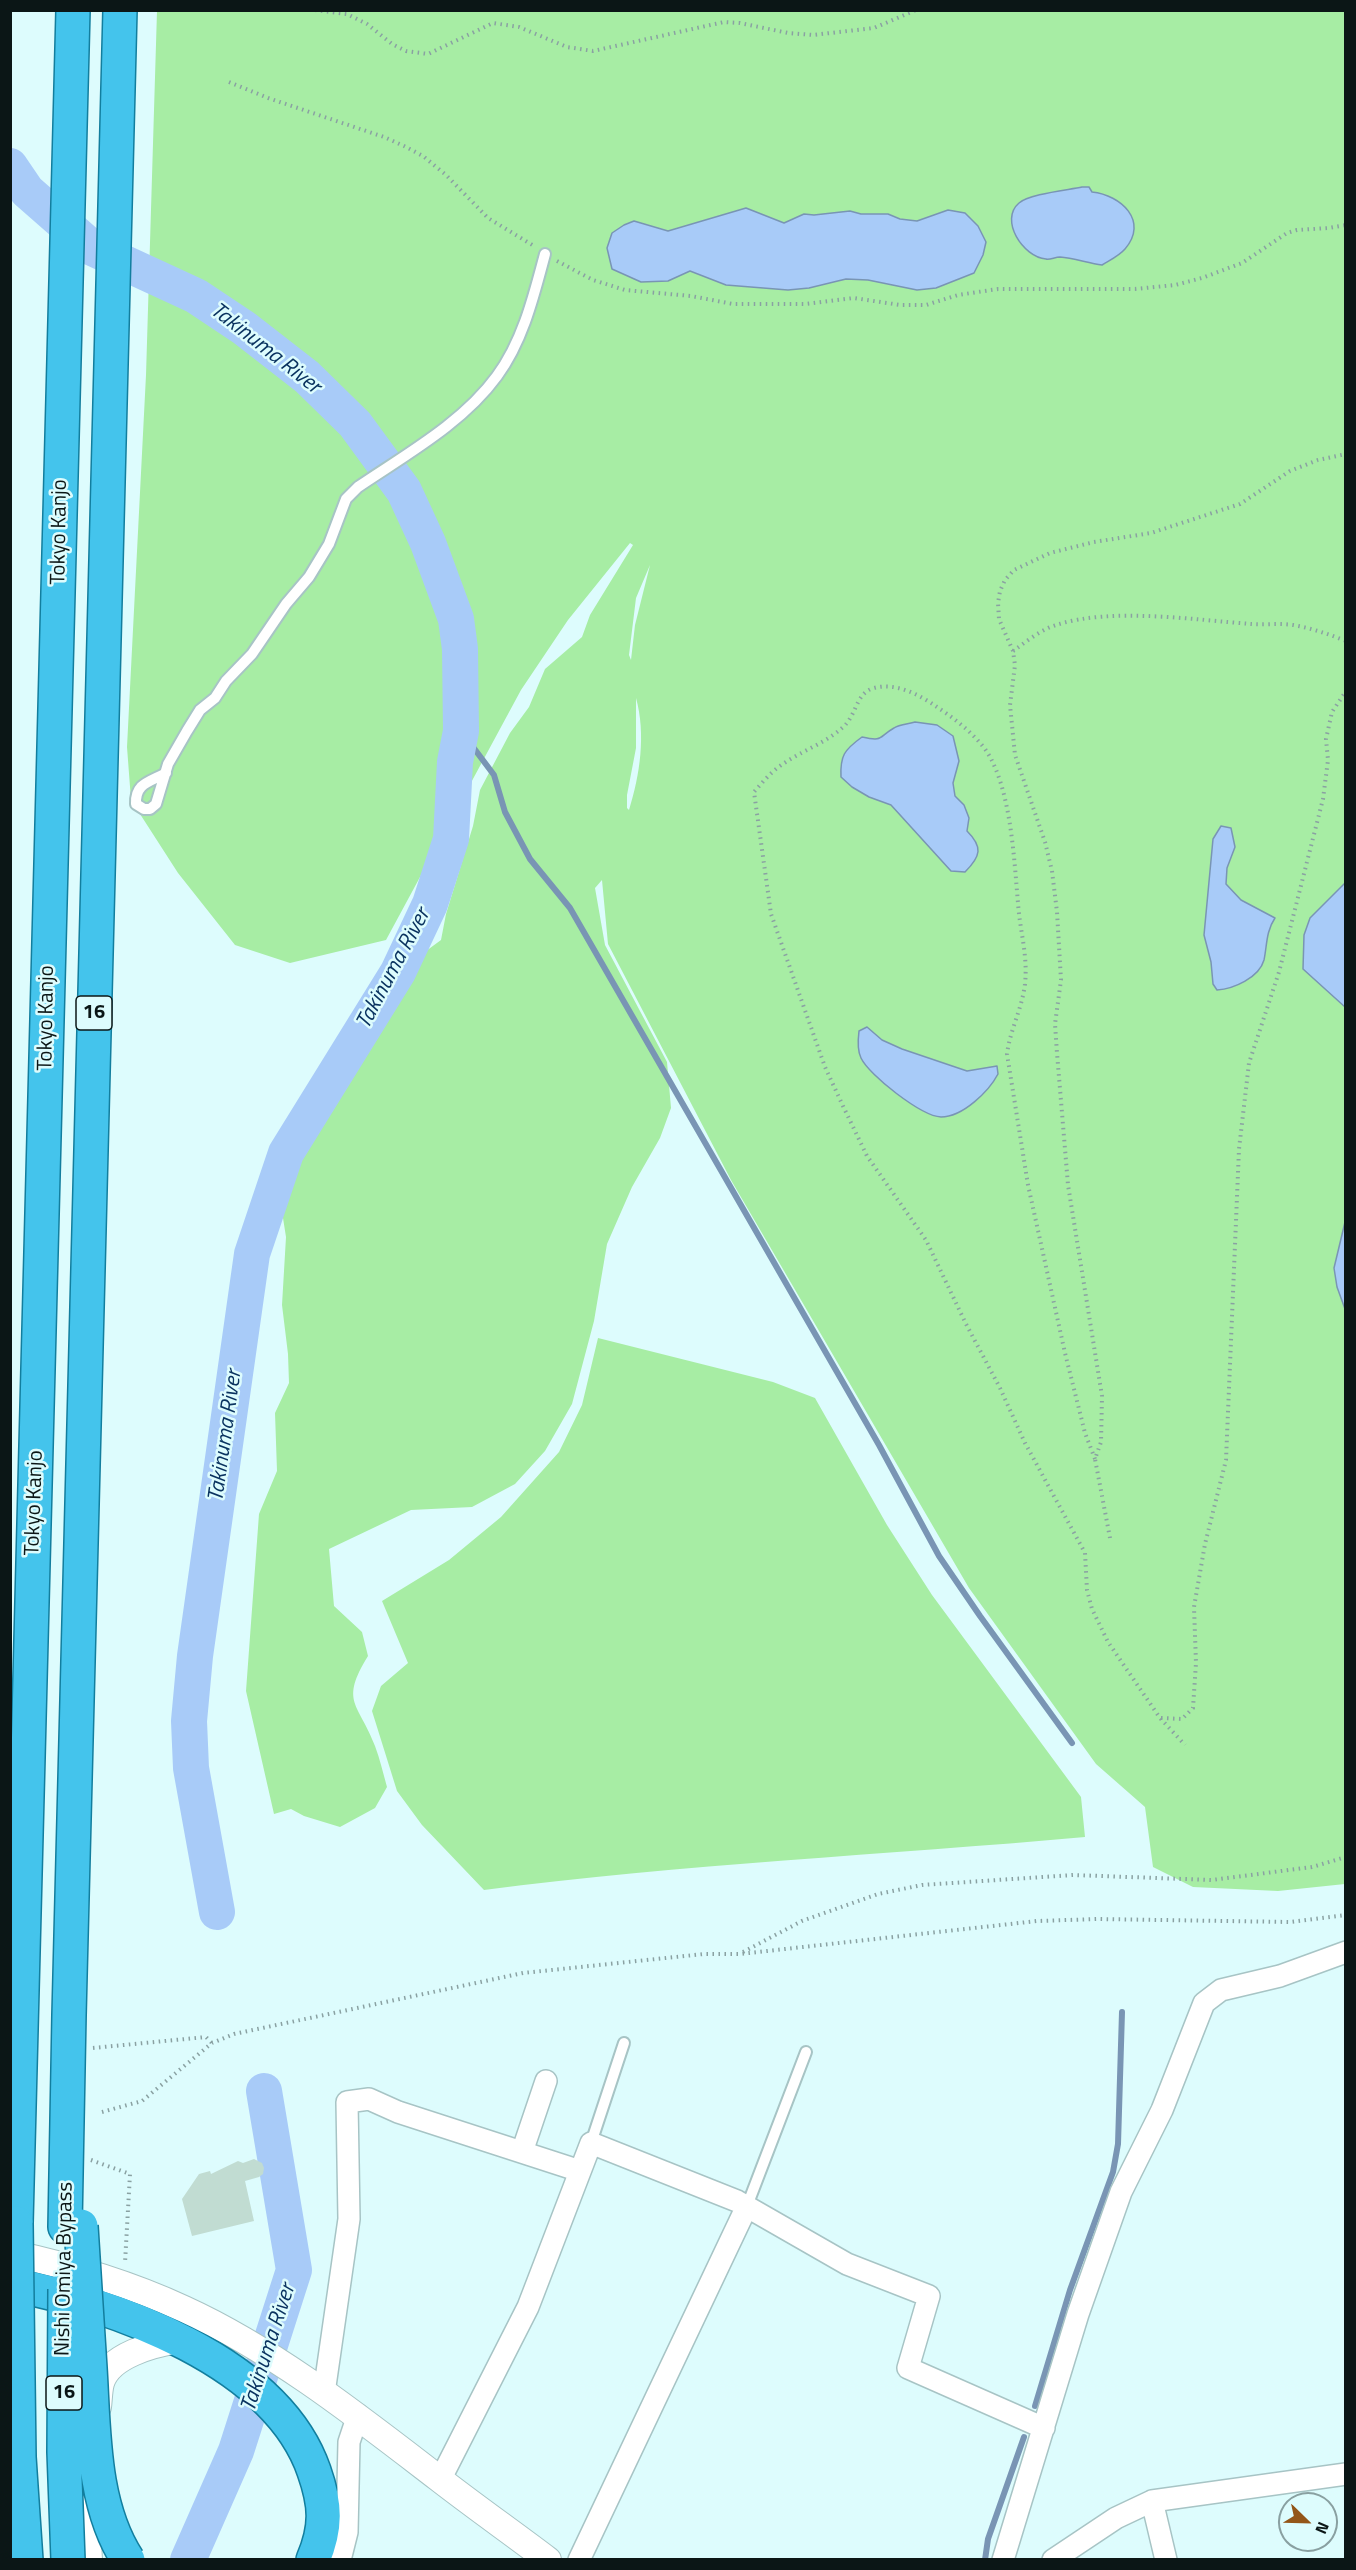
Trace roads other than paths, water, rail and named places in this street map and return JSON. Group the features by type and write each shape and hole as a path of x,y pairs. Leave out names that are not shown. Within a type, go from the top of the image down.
{"highway":[{"name":"Tokyo Kanjo","path":"14,2238 73,10"},
{"name":"16","path":"73,2227 67,2089 120,10"},
{"path":"10,1789 30,1660"},
{"path":"73,2227 95,2447 108,2518 128,2559"},
{"name":"Nishi Omiya Bypass","path":"68,2559 64,2452 73,2227"},
{"name":"16","path":"14,2238 19,2457 26,2559"},
{"path":"10,2284 71,2297 123,2315 178,2340 233,2372 277,2411 296,2434 311,2462 321,2490 325,2522 313,2559"}],"street":[{"path":"1003,2559 1078,2314 1121,2192 1162,2110 1204,2003 1221,1990 1280,1976 1346,1952"},
{"path":"522,2152 546,2081"},
{"path":"324,2393 349,2219 347,2102 369,2099 398,2112 580,2171"},
{"path":"440,2480 528,2307 591,2143 747,2206 847,2264 929,2296 908,2368 1044,2428"},
{"path":"579,2559 747,2206"},
{"path":"14,2238 94,2273 127,2278 232,2334 357,2415 440,2480 548,2559"},
{"path":"10,2266 127,2278"},
{"path":"89,2559 86,2509 102,2381 113,2367 148,2345 178,2340"},
{"path":"340,2559 347,2532 349,2442 357,2415"},
{"path":"1053,2559 1116,2518 1152,2501 1346,2475"},
{"path":"1152,2501 1166,2559"}],"lane":[{"path":"166,773 177,747 200,710 215,698 226,681 252,654 286,604 309,577 329,544 346,499 358,487 465,410 497,376 523,328 546,254"},
{"path":"591,2143 624,2043"},
{"path":"747,2206 806,2052"}],"water":[{"path":"1089,187 1092,192 1113,198 1128,211 1133,219 1134,229 1132,239 1125,249 1102,265 1070,258 1046,259 1029,252 1016,237 1012,219 1013,210 1024,200 1039,195"},
{"path":"746,208 784,223 804,214 850,211 861,214 888,214 900,219 917,221 948,210 965,213 978,226 986,242 983,255 974,273 936,288 917,290 868,280 846,279 809,288 788,290 726,285 690,271 668,281 641,282 612,269 607,248 612,233 624,225 634,221 668,231"},
{"path":"915,722 937,725 953,736 959,761 953,783 955,796 964,805 969,818 967,831 978,847 977,856 965,872 951,871 891,805 869,797 841,777 844,754 862,737 878,739 896,727"},
{"path":"1221,826 1231,828 1235,847 1227,868 1226,884 1241,900 1275,918 1268,933 1264,960 1257,972 1238,985 1217,990 1213,984 1211,962 1204,935 1213,839"},
{"path":"1345,883 1345,1007 1303,969 1304,935 1310,918"},
{"path":"867,1027 882,1040 902,1049 967,1071 997,1066 998,1074 982,1095 958,1113 941,1117 932,1115 921,1110 885,1084 866,1065 860,1055 858,1041 859,1031"},
{"path":"1345,1222 1345,1309 1337,1287 1334,1268"}],"waterway":[{"name":"Takinuma River","path":"10,166 27,191 92,248 196,296 244,328 307,377 355,424 404,491 428,543 456,619 460,649 461,731 455,762 451,839 430,904 398,972 286,1153 252,1254 195,1656 189,1721 191,1768 217,1912"},
{"path":"461,731 494,775 505,812 530,859 570,908 879,1445 939,1556 1072,1743"},
{"path":"1035,2406 1070,2290 1113,2172 1118,2144 1122,2012"},
{"name":"Takinuma River","path":"188,2560 236,2451 294,2270 264,2091"},
{"path":"985,2560 988,2539 1024,2437"}]}
